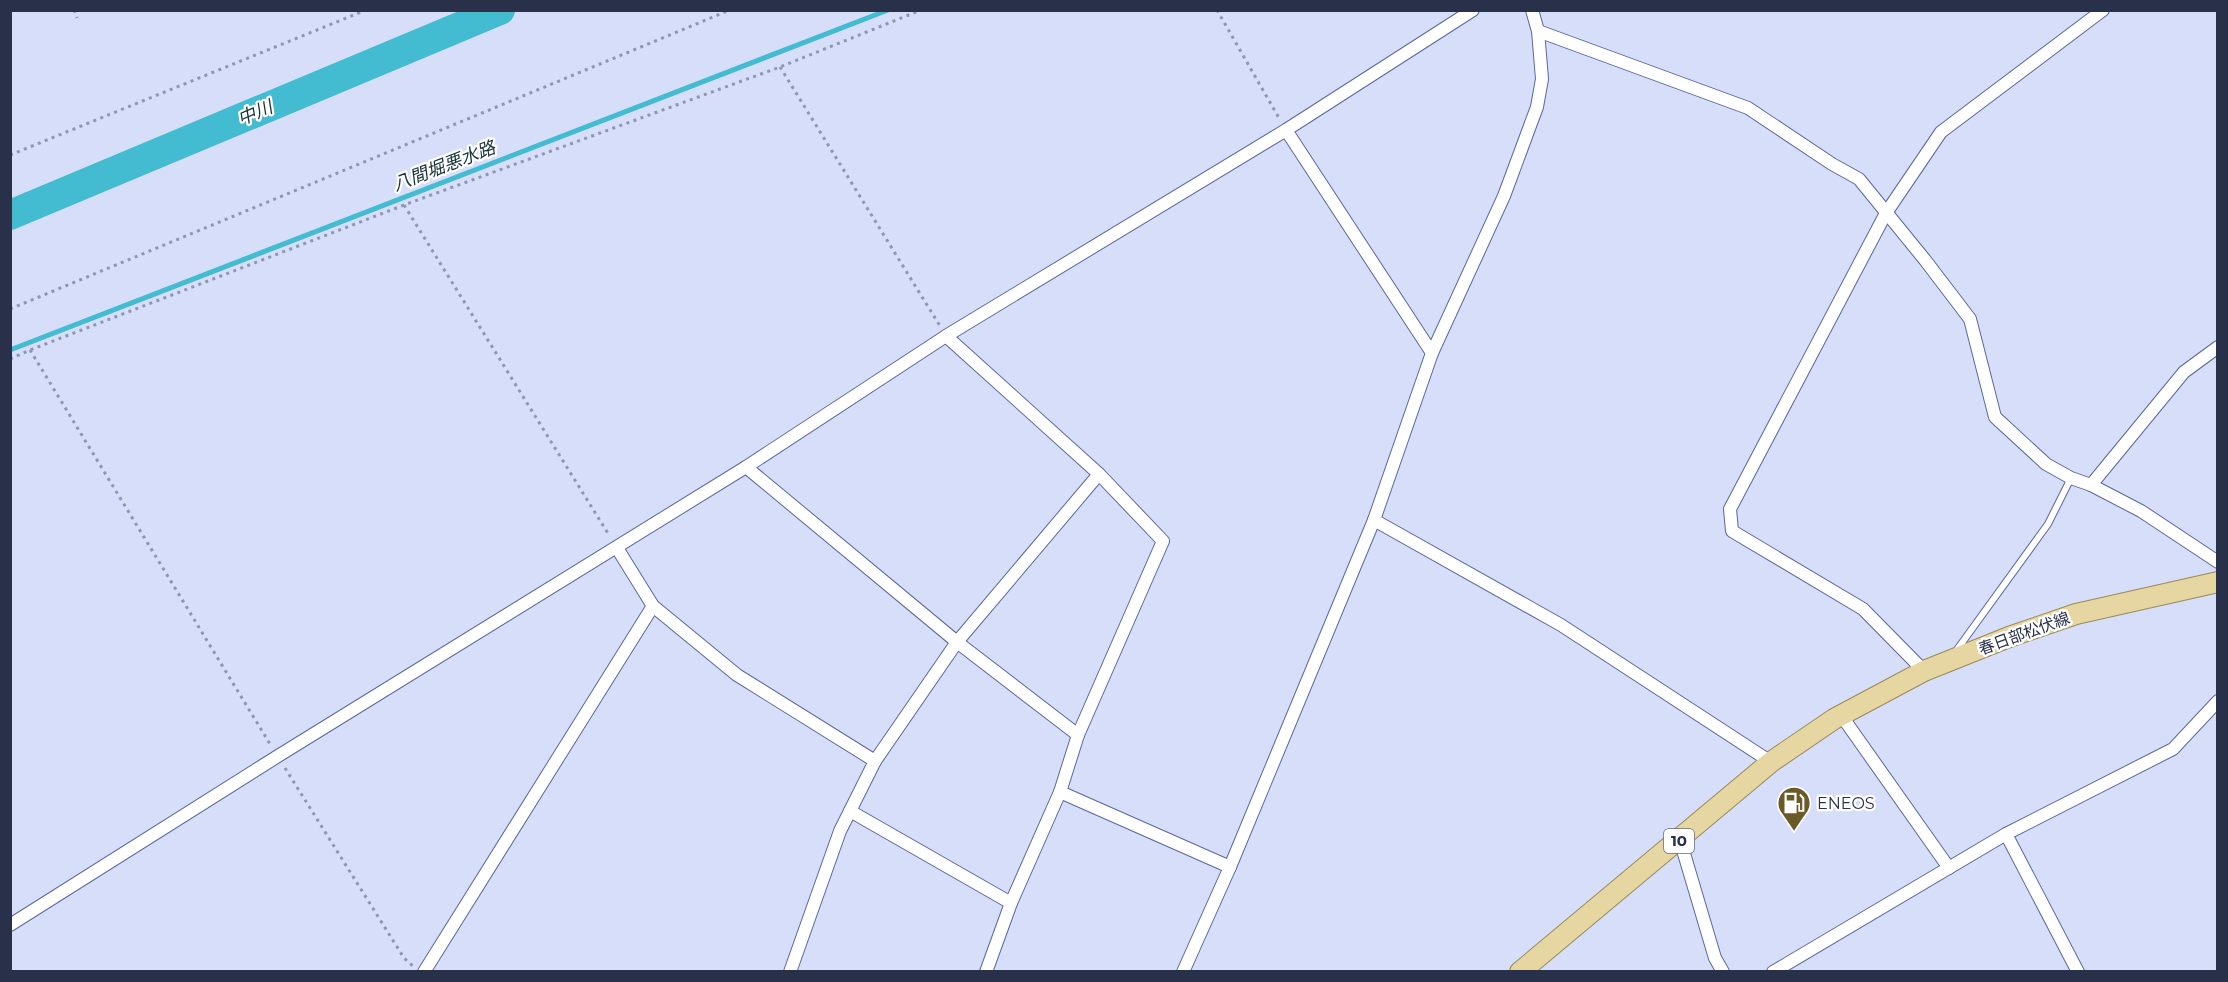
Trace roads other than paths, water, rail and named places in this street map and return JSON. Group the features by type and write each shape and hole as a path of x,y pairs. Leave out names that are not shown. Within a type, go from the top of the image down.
{"main road":[{"name":"春日部松伏線","path":"1841,715 1924,671 2009,637 2076,614 2217,582"},
{"name":"10","path":"1520,972 1771,762 1841,715"}],"street":[{"path":"10,924 746,467 946,336 1286,130 1473,10"},
{"path":"1183,972 1230,867 1374,520 1432,353 1504,196 1538,107 1542,80 1538,31 1532,10"},
{"path":"1924,671 1863,609 1732,531 1730,508 1886,213 1941,132 2103,10"},
{"path":"1538,31 1748,108 1858,179 1970,319 1995,417 2046,464 2141,512 2217,562"},
{"path":"1286,130 1432,353"},
{"path":"946,336 1099,474 1163,541 1078,735 1060,792 1011,903 986,972"},
{"path":"2091,485 2184,372 2217,347"},
{"path":"746,467 957,642 1078,735"},
{"path":"790,972 840,831 875,761 957,642 1099,474"},
{"path":"1374,520 1561,625 1771,762"},
{"path":"617,548 653,606 737,675 875,761"},
{"path":"424,972 653,606"},
{"path":"1773,972 2006,834 2173,749 2217,701"},
{"path":"1841,715 1949,868"},
{"path":"1060,792 1230,867"},
{"path":"850,810 1011,903"},
{"path":"2006,834 2078,972"},
{"path":"1680,840 1715,958 1723,972"}],"lane":[{"path":"1948,662 2048,524 2071,478"}],"waterway":[{"name":"中川","path":"10,215 500,10"},
{"name":"八間堀悪水路","path":"10,350 888,10"}],"place":[{"name":"ENEOS","path":"1794,832"}]}
